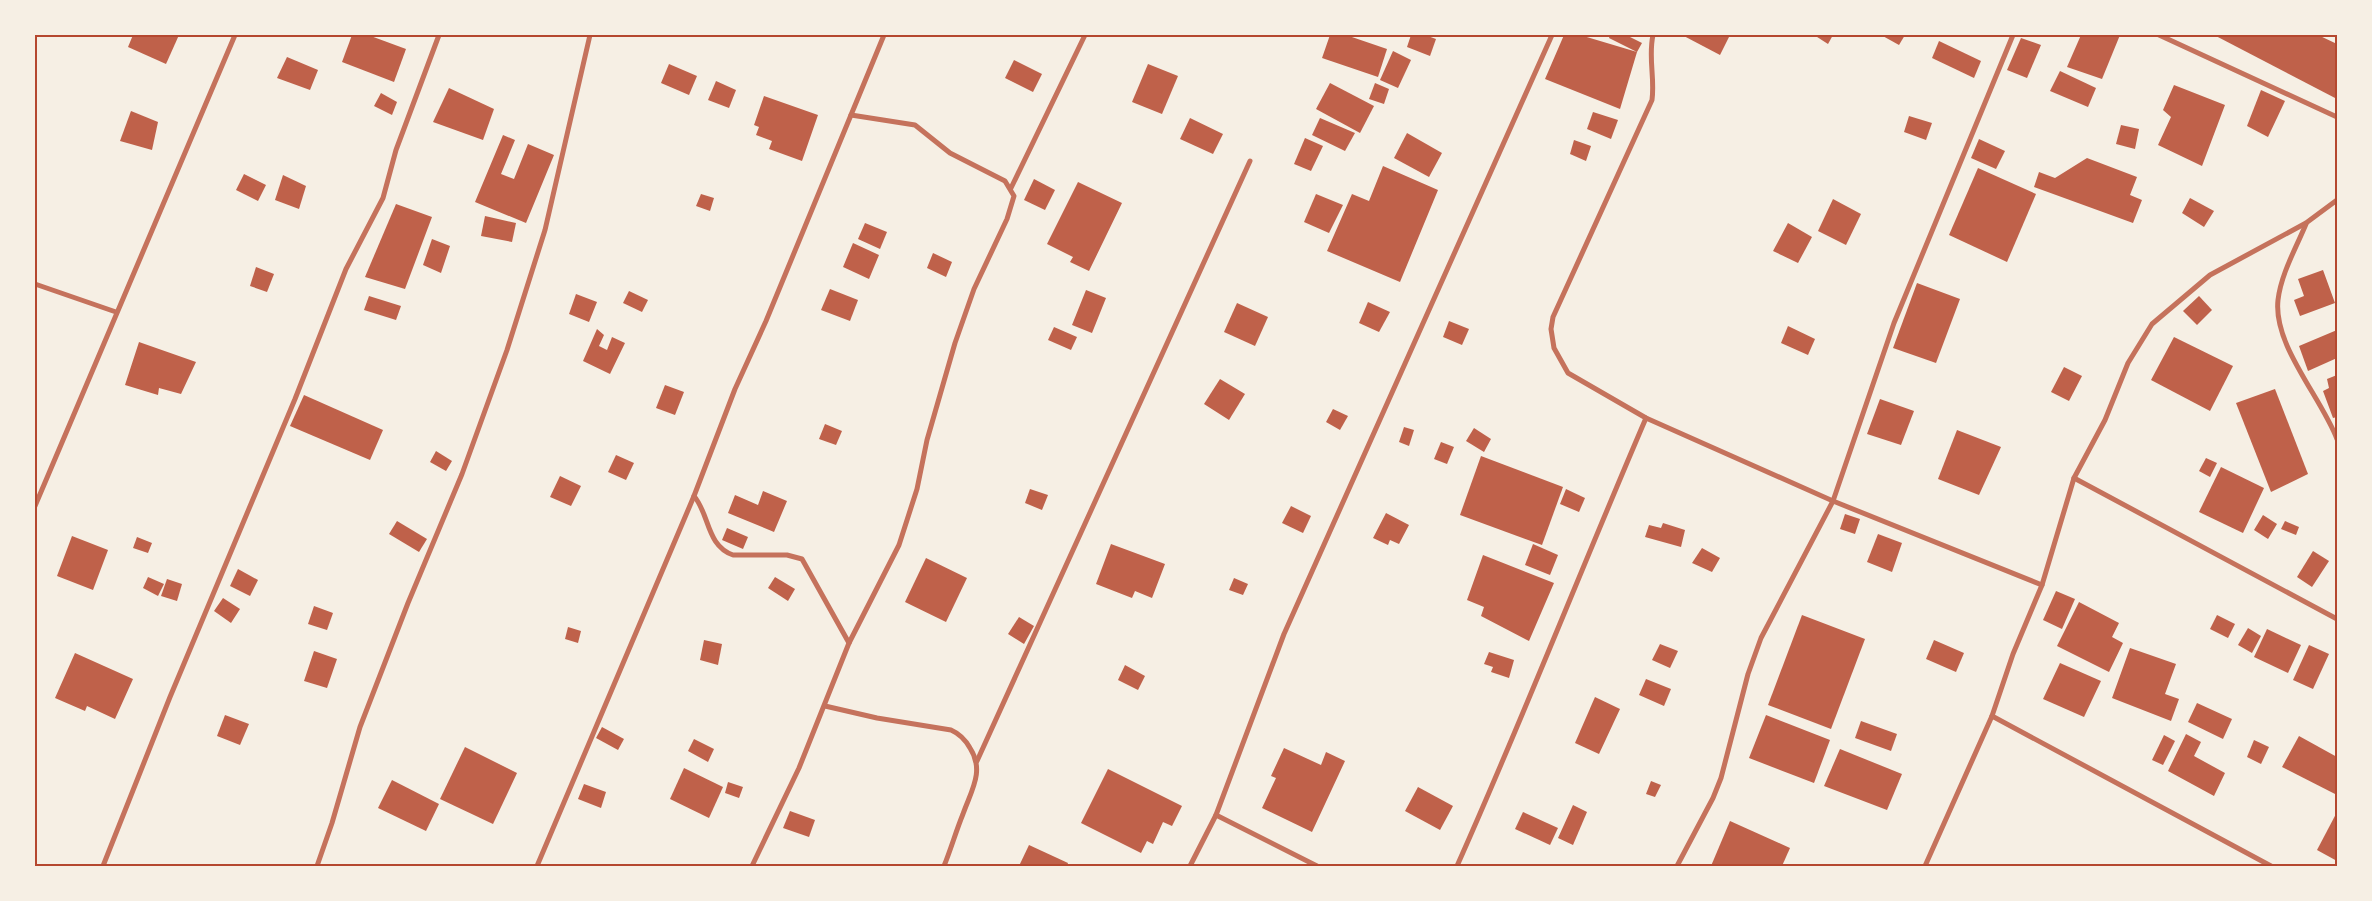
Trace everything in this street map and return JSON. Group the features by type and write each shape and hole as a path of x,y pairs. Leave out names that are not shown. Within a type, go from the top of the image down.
{"street":[{"path":"35,506 234,35"},
{"path":"103,866 170,697 295,399 346,269 384,198 396,150 439,35"},
{"path":"317,866 332,823 360,727 408,603 462,474 507,350 545,230 590,35"},
{"path":"537,866 694,496 735,389 766,321 884,35"},
{"path":"1011,188 1085,35"},
{"path":"1190,866 1216,815 1284,634 1552,35"},
{"path":"1653,35 1651,50 1654,85 1652,100 1553,317 1551,329 1554,348 1568,373 1646,418 1833,501 2042,585"},
{"path":"1677,866 1713,798 1721,778 1748,674 1761,638 1833,501 1894,323 2012,35"},
{"path":"2159,35 2169,37 2337,117"},
{"path":"752,866 799,768 849,643 891,561 907,522 917,489 927,440 955,344 974,289 1012,207 1014,196 1011,188 1004,181 950,153 915,125 852,115"},
{"path":"977,761 1250,162"},
{"path":"1925,866 1992,716 2013,654 2042,585 2074,478 2105,420 2128,363 2152,324 2210,275 2306,223 2337,200"},
{"path":"2306,223 2278,299 2278,318 2283,338 2337,439"},
{"path":"35,284 116,312"},
{"path":"1457,866 1646,418"},
{"path":"2074,478 2337,619"},
{"path":"694,496 701,505 713,539 719,548 725,552 733,555 787,554 802,559 849,643"},
{"path":"825,706 877,718 951,730 959,734 967,742 977,761 978,771 975,785 944,866"},
{"path":"1992,716 2270,866"},
{"path":"1216,815 1317,866"}],"building":[{"path":"133,35 179,35 166,64 128,47"},
{"path":"352,35 368,35 406,49 394,82 342,62"},
{"path":"1330,35 1346,35 1387,49 1378,77 1322,58"},
{"path":"1411,35 1425,35 1436,39 1430,56 1407,47"},
{"path":"1564,35 1580,35 1637,52 1620,109 1545,79"},
{"path":"1610,35 1626,35 1642,43 1637,52 1609,38"},
{"path":"1682,35 1730,35 1720,55"},
{"path":"1814,35 1833,35 1828,44"},
{"path":"1881,35 1905,35 1899,45"},
{"path":"2081,35 2120,35 2102,79 2067,67"},
{"path":"2214,35 2318,35 2337,44 2337,99"},
{"path":"2021,38 2041,45 2027,78 2007,70"},
{"path":"1939,41 1981,61 1974,78 1932,58"},
{"path":"1393,51 1411,60 1398,88 1380,80"},
{"path":"287,57 318,70 310,90 277,78"},
{"path":"1014,60 1042,74 1033,92 1005,78"},
{"path":"669,64 697,76 689,95 661,83"},
{"path":"1148,64 1178,76 1162,114 1132,102"},
{"path":"2060,71 2096,88 2088,107 2050,91"},
{"path":"716,81 736,90 729,108 708,100"},
{"path":"1330,83 1374,106 1360,133 1316,109"},
{"path":"1375,83 1389,89 1384,104 1369,99"},
{"path":"2174,85 2225,105 2202,166 2158,145 2171,117 2163,110"},
{"path":"449,88 494,109 483,140 433,122"},
{"path":"2261,90 2285,101 2268,137 2247,126"},
{"path":"381,93 397,102 392,115 374,106"},
{"path":"764,96 818,115 802,161 769,149 772,141 756,135 759,127 754,125"},
{"path":"131,111 158,122 152,150 120,141"},
{"path":"1593,112 1618,120 1611,139 1587,129"},
{"path":"1909,116 1932,123 1926,140 1904,132"},
{"path":"1190,118 1223,134 1213,154 1180,139"},
{"path":"1320,118 1355,133 1345,151 1312,135"},
{"path":"2121,125 2139,129 2135,149 2116,144"},
{"path":"1407,133 1442,153 1429,177 1394,158"},
{"path":"503,135 515,140 501,174 514,179 528,144 554,155 526,223 475,202"},
{"path":"1305,138 1323,146 1311,171 1294,164"},
{"path":"1979,139 2005,151 1996,169 1971,158"},
{"path":"1574,140 1591,146 1586,161 1570,154"},
{"path":"2087,158 2137,177 2130,195 2142,200 2133,223 2034,187 2039,172 2055,178"},
{"path":"1383,166 1438,190 1400,282 1327,251 1352,194 1369,201"},
{"path":"1978,168 2036,194 2007,262 1949,235"},
{"path":"244,174 266,185 258,201 236,190"},
{"path":"283,175 306,186 299,209 275,200"},
{"path":"1034,179 1055,190 1045,210 1024,200"},
{"path":"1078,182 1122,203 1089,271 1070,262 1073,257 1047,244"},
{"path":"701,194 714,198 710,211 696,206"},
{"path":"1316,194 1343,205 1329,233 1304,222"},
{"path":"2190,198 2214,211 2204,227 2182,213"},
{"path":"1833,199 1861,214 1846,245 1818,231"},
{"path":"396,204 432,217 405,289 365,277"},
{"path":"485,216 516,223 512,242 481,236"},
{"path":"865,223 887,232 880,249 858,239"},
{"path":"1788,223 1812,237 1798,263 1773,251"},
{"path":"432,239 450,246 441,273 423,265"},
{"path":"853,243 879,255 869,279 843,267"},
{"path":"933,253 952,262 946,277 927,268"},
{"path":"256,267 274,274 267,292 250,286"},
{"path":"2323,270 2335,303 2300,316 2294,300 2304,296 2298,279"},
{"path":"1917,283 1960,299 1936,363 1893,348"},
{"path":"830,289 858,300 850,321 821,310"},
{"path":"1086,290 1106,298 1092,333 1072,325"},
{"path":"629,291 648,300 642,312 623,303"},
{"path":"576,294 597,302 589,322 569,314"},
{"path":"369,296 401,306 396,320 364,310"},
{"path":"2199,296 2212,310 2197,325 2183,311"},
{"path":"1368,302 1390,312 1379,332 1359,323"},
{"path":"1237,303 1268,317 1255,346 1224,332"},
{"path":"1449,321 1469,329 1462,345 1443,337"},
{"path":"1788,326 1815,339 1808,355 1781,343"},
{"path":"1054,327 1077,337 1071,350 1048,340"},
{"path":"597,329 604,335 599,346 607,350 612,337 625,343 610,374 583,361"},
{"path":"2337,330 2337,358 2308,371 2299,346"},
{"path":"2174,337 2233,366 2210,411 2151,380"},
{"path":"139,342 196,362 181,394 159,388 158,395 125,385"},
{"path":"2064,367 2082,376 2069,401 2051,392"},
{"path":"2337,375 2337,417 2333,418 2323,391 2329,388 2327,379"},
{"path":"1220,379 1245,394 1229,420 1204,404"},
{"path":"665,385 684,392 675,415 656,408"},
{"path":"2275,389 2308,474 2271,492 2236,403"},
{"path":"304,395 383,430 370,460 290,426"},
{"path":"1880,399 1914,411 1901,445 1867,434"},
{"path":"1333,409 1348,416 1340,430 1326,422"},
{"path":"825,424 842,431 836,445 819,439"},
{"path":"1404,427 1414,430 1409,446 1399,442"},
{"path":"1474,428 1491,439 1484,452 1466,441"},
{"path":"1957,430 2001,447 1979,495 1938,479"},
{"path":"1441,442 1454,447 1447,464 1434,459"},
{"path":"436,451 452,461 446,471 430,462"},
{"path":"616,455 634,463 626,480 608,472"},
{"path":"1481,456 1563,487 1542,545 1460,515"},
{"path":"2206,458 2217,463 2210,477 2199,471"},
{"path":"2221,467 2264,488 2243,533 2199,512"},
{"path":"560,476 581,486 571,506 550,497"},
{"path":"1030,489 1048,495 1042,510 1025,503"},
{"path":"1566,489 1585,498 1579,512 1560,504"},
{"path":"763,491 787,501 774,532 728,513 735,495 758,505"},
{"path":"1291,506 1311,516 1303,533 1282,523"},
{"path":"1386,513 1409,525 1399,544 1390,540 1388,545 1373,538"},
{"path":"1845,514 1860,519 1855,534 1840,529"},
{"path":"2263,515 2277,524 2268,539 2254,530"},
{"path":"397,521 427,539 419,552 389,534"},
{"path":"2285,521 2299,527 2296,535 2281,529"},
{"path":"1663,523 1685,530 1681,547 1645,537 1649,525 1661,528"},
{"path":"727,528 748,537 743,549 722,540"},
{"path":"1878,534 1902,543 1892,572 1867,562"},
{"path":"72,536 108,550 93,590 57,576"},
{"path":"137,537 152,543 148,553 133,548"},
{"path":"1111,544 1165,564 1152,598 1135,591 1132,598 1096,584"},
{"path":"1533,544 1558,555 1550,575 1525,565"},
{"path":"1702,548 1720,558 1712,572 1692,563"},
{"path":"2313,551 2329,561 2312,587 2297,577"},
{"path":"1483,555 1554,583 1529,641 1481,616 1484,607 1467,600"},
{"path":"926,558 967,578 946,622 905,602"},
{"path":"238,569 258,580 250,596 230,586"},
{"path":"148,577 164,584 158,596 143,588"},
{"path":"775,577 795,589 788,601 768,588"},
{"path":"1234,578 1248,584 1243,595 1229,590"},
{"path":"167,579 182,584 177,601 161,596"},
{"path":"2056,591 2075,599 2062,629 2043,620"},
{"path":"223,598 240,609 231,623 214,611"},
{"path":"2079,602 2119,623 2112,637 2123,643 2109,672 2057,646"},
{"path":"314,606 333,613 327,630 308,624"},
{"path":"1802,615 1865,639 1831,729 1768,705"},
{"path":"2217,615 2235,624 2228,638 2210,629"},
{"path":"1019,617 1034,626 1024,644 1008,634"},
{"path":"568,627 581,631 578,643 565,639"},
{"path":"2248,628 2261,636 2252,653 2238,645"},
{"path":"2267,629 2301,645 2288,673 2254,657"},
{"path":"704,640 722,644 718,665 700,660"},
{"path":"1934,640 1964,653 1956,672 1926,659"},
{"path":"1660,644 1678,651 1670,668 1652,660"},
{"path":"2309,645 2329,654 2313,689 2293,680"},
{"path":"2130,648 2176,664 2165,694 2179,699 2171,721 2112,698"},
{"path":"314,651 337,659 327,688 304,681"},
{"path":"1489,652 1514,660 1509,678 1491,672 1493,667 1484,664"},
{"path":"75,653 133,679 115,719 87,706 85,711 55,698"},
{"path":"2060,663 2101,681 2084,717 2043,699"},
{"path":"1125,665 1145,676 1138,690 1118,680"},
{"path":"1646,679 1671,689 1664,706 1639,695"},
{"path":"1595,697 1620,709 1599,754 1575,743"},
{"path":"2197,703 2232,719 2223,739 2188,722"},
{"path":"225,715 249,724 240,745 217,736"},
{"path":"1766,715 1830,740 1814,783 1749,758"},
{"path":"1861,721 1897,734 1891,751 1855,738"},
{"path":"602,727 624,739 618,750 596,738"},
{"path":"2186,734 2201,742 2194,756 2225,773 2214,796 2168,771"},
{"path":"2164,735 2175,741 2163,765 2152,760"},
{"path":"2299,736 2337,757 2337,795 2282,767"},
{"path":"694,739 714,749 708,762 688,751"},
{"path":"2254,740 2269,747 2261,764 2247,757"},
{"path":"465,747 517,773 493,824 440,799"},
{"path":"1284,748 1321,765 1326,752 1345,761 1312,832 1262,808 1276,778 1271,776"},
{"path":"1840,749 1902,774 1887,810 1824,786"},
{"path":"684,768 723,787 709,818 670,799"},
{"path":"1108,769 1182,806 1172,826 1163,822 1153,844 1147,841 1141,853 1081,823"},
{"path":"392,780 439,804 426,831 378,808"},
{"path":"1651,781 1661,785 1655,797 1646,794"},
{"path":"728,782 743,787 739,798 725,793"},
{"path":"584,784 606,792 601,808 578,799"},
{"path":"1418,787 1453,806 1440,830 1405,811"},
{"path":"1573,805 1587,812 1573,845 1558,838"},
{"path":"790,811 815,820 809,837 783,828"},
{"path":"1523,812 1558,828 1550,845 1515,829"},
{"path":"2337,812 2337,861 2317,850"},
{"path":"1730,821 1790,848 1782,866 1711,866"},
{"path":"1029,845 1068,863 1067,866 1019,866"}]}
